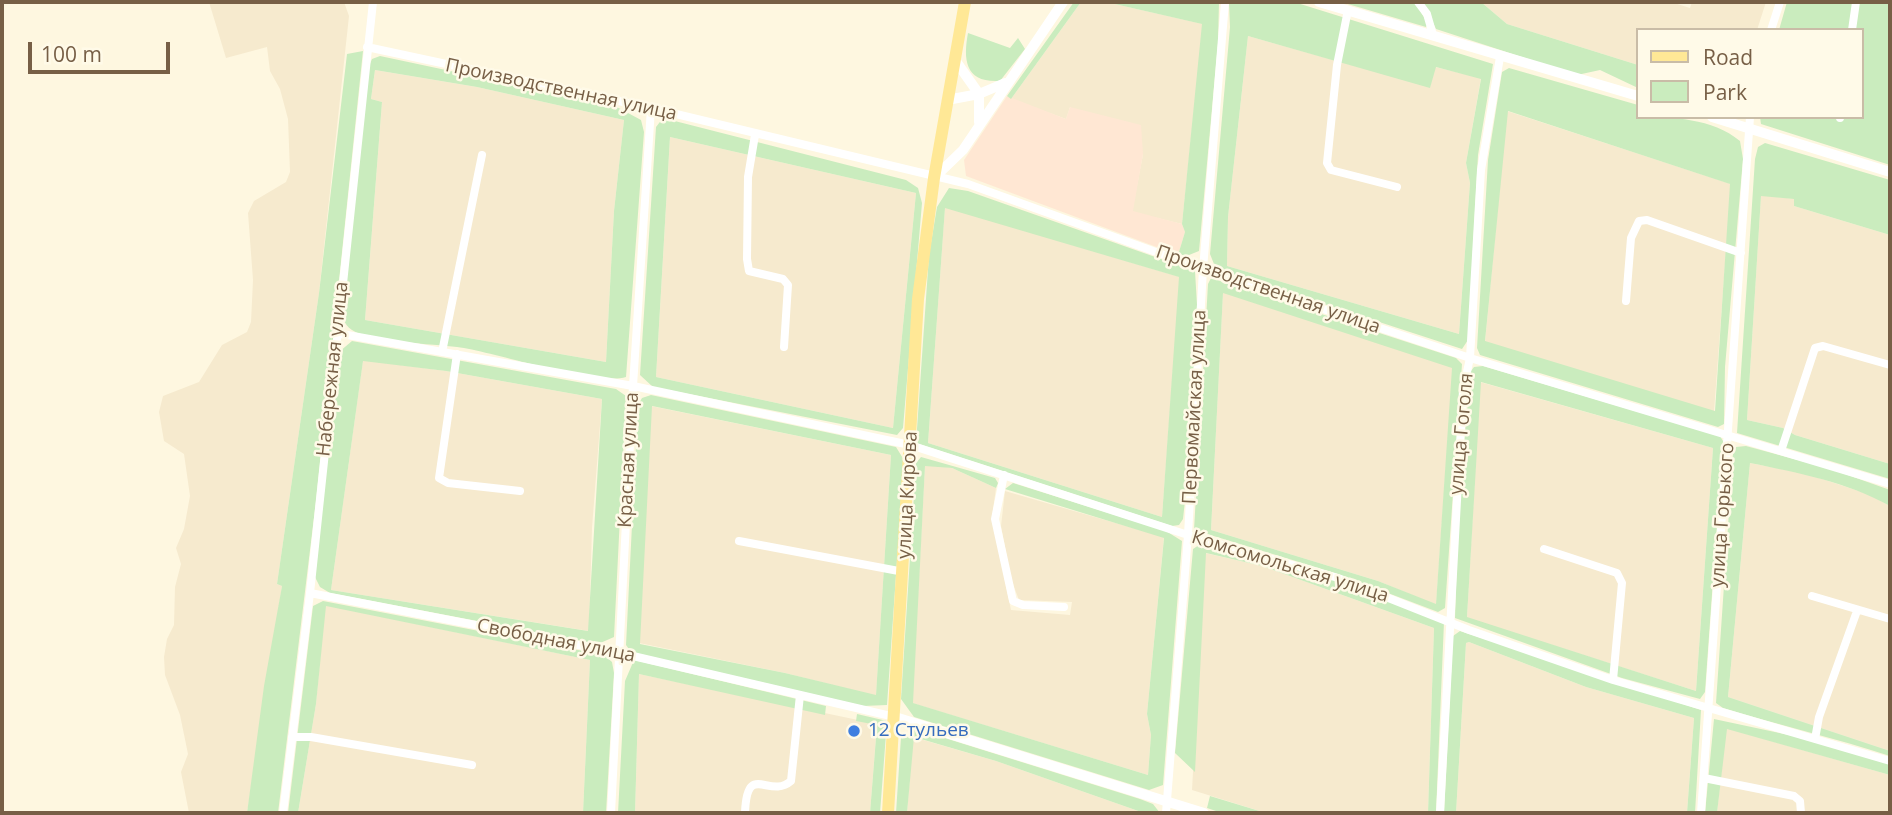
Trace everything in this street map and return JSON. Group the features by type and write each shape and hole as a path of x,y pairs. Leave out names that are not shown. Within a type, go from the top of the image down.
{"main road":[{"name":"улица Кирова","path":"888,813 918,299 934,178 965,2"}],"street":[{"name":"Набережная улица","path":"283,813 310,593 373,2"},
{"path":"934,178 963,150 1005,83 1063,2"},
{"name":"Первомайская улица","path":"1167,807 1188,535 1203,269 1225,2"},
{"path":"1319,2 1636,95"},
{"path":"1418,2 1427,14 1433,35"},
{"path":"1772,28 1780,2"},
{"path":"1852,28 1856,2"},
{"path":"1349,10 1337,65 1327,163 1331,170 1397,187"},
{"name":"Производственная улица","path":"367,47 651,108 968,184 1203,269 1470,358 1890,484"},
{"name":"улица Гоголя","path":"1440,813 1463,390 1470,358 1482,170 1500,57"},
{"path":"955,61 979,93 979,125"},
{"path":"947,100 979,93 1005,83"},
{"name":"Красная улица","path":"611,813 633,386 651,108"},
{"path":"1727,119 1749,122 1890,172"},
{"name":"улица Горького","path":"1701,813 1749,122"},
{"path":"755,135 748,177 747,259 750,271 783,279 788,285 784,347"},
{"path":"940,145 953,152 963,150"},
{"path":"442,352 482,155"},
{"path":"1626,301 1631,238 1639,221 1647,220 1741,253"},
{"name":"Комсомольская улица","path":"336,332 633,386 910,446 1188,535 1338,578 1469,630 1613,680 1709,706 1725,715 1890,761"},
{"path":"1781,451 1815,348 1824,346 1890,366"},
{"path":"457,354 439,478 448,483 520,491"},
{"path":"1004,475 995,519 1013,601 1023,605 1064,607"},
{"path":"739,541 904,572"},
{"path":"1544,548 1617,573 1622,583 1613,680"},
{"name":"Свободная улица","path":"310,593 620,653 895,717 1167,807 1204,813"},
{"path":"1812,596 1890,619"},
{"path":"1815,739 1819,717 1857,611"},
{"path":"745,813 746,793 750,786 758,783 780,787 791,781 800,695"},
{"path":"292,737 311,737 472,765"},
{"path":"1704,778 1794,796 1800,801 1801,813"}],"shaded area":[{"path":"209,2 344,2 349,16 319,293 277,584 282,586 247,813 189,813 181,772 188,754 180,715 165,675 164,657 167,639 174,625 175,587 181,564 176,548 184,529 190,496 184,454 164,441 159,412 163,396 199,382 222,345 247,332 251,322 253,280 248,213 254,201 286,182 290,172 288,119 280,89 270,71 267,47 226,58"},
{"path":"1081,2 1106,2 1203,24 1182,224 1132,212 1143,154 1070,107 1066,119 1011,99"},
{"path":"1481,2 1671,2 1690,8 1692,2 1766,2 1758,28 1636,28 1636,64 1507,24"},
{"path":"1248,36 1430,87 1435,67 1481,78 1466,163 1470,183 1459,334 1227,266 1228,217"},
{"path":"375,70 477,87 624,120 614,211 606,362 365,320 382,102 371,99"},
{"path":"1007,96 1066,119 1070,107 1141,125 1143,154 1133,211 1182,224 1185,232 1178,255 966,176 964,160"},
{"path":"1507,111 1731,184 1714,412 1485,342"},
{"path":"670,137 916,193 893,428 656,377"},
{"path":"1761,195 1795,199 1794,206 1890,235 1890,464 1795,435 1783,428 1747,420"},
{"path":"945,207 1180,277 1162,517 928,443"},
{"path":"1223,292 1453,367 1436,605 1378,581 1211,530"},
{"path":"363,360 446,371 602,399 592,528 589,631 331,590"},
{"path":"1480,382 1713,448 1696,691 1467,618"},
{"path":"651,406 891,455 876,696 785,673 639,643"},
{"path":"1750,463 1807,474 1868,494 1890,506 1890,751 1728,697"},
{"path":"925,466 952,468 996,488 992,517 1011,610 1070,615 1072,602 1019,600 1011,579 1001,526 1005,491 1164,537 1147,714 1151,735 1148,775 912,703"},
{"path":"1205,553 1262,566 1434,628 1428,813 1266,813 1192,790"},
{"path":"325,605 590,660 583,813 298,813 316,704"},
{"path":"1466,643 1586,687 1694,718 1687,813 1456,813"},
{"path":"639,674 877,724 870,813 635,813"},
{"path":"1726,728 1890,775 1890,813 1717,813"},
{"path":"913,737 996,761 1144,813 907,813"}],"green space":[{"path":"1074,2 1081,2 1011,99 1007,96"},
{"path":"1106,2 1219,2 1218,43 1199,251 1189,255 1178,255 1185,232 1182,224 1202,24"},
{"path":"1229,2 1294,2 1493,64 1478,155 1468,340 1462,349 1226,272 1214,264 1210,254 1230,27","holes":["1248,36 1430,88 1436,67 1481,79 1466,163 1470,183 1459,334 1227,266 1228,217"]},
{"path":"1341,2 1415,2 1428,24 1426,27"},
{"path":"1423,2 1481,2 1507,24 1636,64 1636,87 1600,70 1577,75 1436,29"},
{"path":"1787,2 1890,2 1890,165 1761,124 1760,119 1864,119 1864,28 1780,28"},
{"path":"968,33 1010,48 1018,38 1025,49 1000,81 988,81 973,74 969,68 966,52"},
{"path":"363,51 316,501 278,813 247,813 264,686 282,586 277,584 319,293 347,54"},
{"path":"380,56 615,106 641,120 644,132 626,377 592,377 474,350 373,337 352,330 347,325 342,307 367,71 372,59","holes":["375,70 477,87 624,120 614,211 606,362 365,320 382,102 371,99"]},
{"path":"1509,68 1636,104 1636,119 1692,120 1729,133 1740,141 1743,159 1725,367 1724,424 1718,427 1480,355 1477,348 1488,160 1502,72","holes":["1508,111 1730,184 1715,411 1485,341"]},
{"path":"663,118 906,180 918,188 922,203 903,428 897,435 653,387 640,375 656,127","holes":["670,137 916,193 893,428 656,377"]},
{"path":"1765,143 1890,180 1890,235 1794,206 1794,199 1761,196 1747,420 1783,428 1795,435 1890,464 1890,479 1737,433 1755,159 1758,147"},
{"path":"949,188 968,191 1195,271 1197,305 1191,445 1183,519 1179,525 1172,526 916,443 929,255 937,207","holes":["945,208 1179,277 1162,517 928,443"]},
{"path":"1211,278 1456,358 1462,364 1445,608 1438,612 1335,573 1194,530 1208,284","holes":["1223,293 1452,368 1436,604 1378,581 1211,530"]},
{"path":"352,341 616,389 626,396 614,637 598,644 330,593 320,587 315,577 339,352","holes":["363,361 446,371 602,399 588,631 331,590"]},
{"path":"1483,366 1720,436 1723,441 1705,692 1700,699 1622,678 1455,618 1459,494 1471,371 1474,367","holes":["1481,382 1713,448 1696,691 1467,617"]},
{"path":"651,395 896,447 904,460 887,705 863,706 631,652 626,645 638,405 642,398","holes":["652,406 891,455 876,695 785,673 640,644"]},
{"path":"1746,446 1831,469 1890,490 1890,506 1840,484 1750,463 1728,697 1890,751 1890,756 1723,708 1716,703 1733,453 1736,447"},
{"path":"921,457 995,478 998,483 996,488 952,468 925,466 913,703 1148,775 1151,735 1147,714 1164,538 1005,489 1013,483 1166,531 1182,541 1163,785 1149,790 914,717 901,699 916,463"},
{"path":"1202,543 1338,581 1444,622 1436,813 1428,813 1434,628 1262,566 1206,553 1195,772 1175,753 1193,549"},
{"path":"323,601 604,655 612,662 614,673 606,813 583,813 590,660 326,606 316,704 298,813 288,813 313,606"},
{"path":"1460,631 1701,710 1695,813 1687,813 1694,718 1586,687 1469,642 1466,643 1456,813 1444,813 1453,636"},
{"path":"634,660 826,706 825,715 639,674 635,813 618,813 625,681"},
{"path":"857,714 887,721 880,813 870,813 877,725 856,721"},
{"path":"1714,719 1817,741 1890,764 1890,775 1727,729 1717,813 1705,813"},
{"path":"916,729 1140,799 1153,804 1160,813 1144,813 996,761 914,737 907,813 896,813 901,737"},
{"path":"1210,796 1266,813 1222,813 1207,808"}],"place":[{"name":"12 Стульев","path":"854,731"}]}
